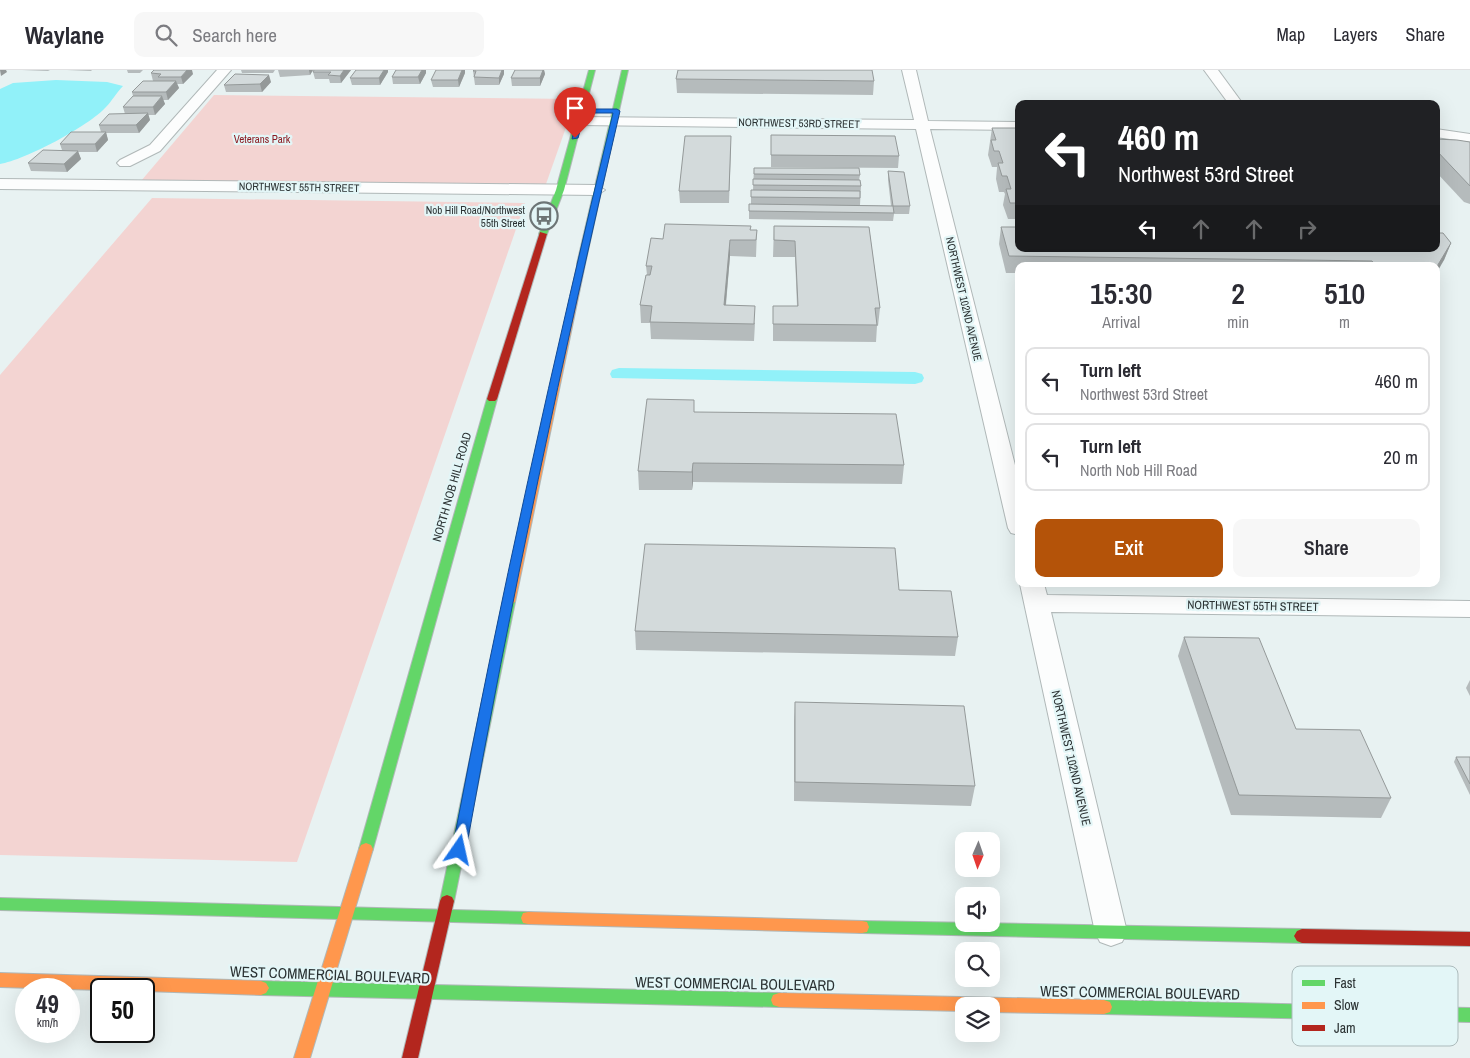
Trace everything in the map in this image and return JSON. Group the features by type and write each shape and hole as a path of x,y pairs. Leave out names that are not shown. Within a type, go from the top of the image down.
{"main road":[{"name":"NORTH NOB HILL ROAD","path":"302,1058 361,867 466,485 536,251 560,190 592,70"},
{"path":"410,1058 455,868 475,760 597,190 616,116 625,70"},
{"path":"0,904 1111,932 1470,939"},
{"name":"WEST COMMERCIAL BOULEVARD","path":"0,980 425,993 1292,1011"}],"street":[{"path":"125,162 155,148 224,70"},
{"name":"NORTHWEST 102ND AVENUE","path":"909,70 1015,511"},
{"path":"1211,70 1233,100"},
{"name":"NORTHWEST 53RD STREET","path":"581,116 922,119 1015,115"},
{"name":"NORTHWEST 53RD STREET","path":"922,119 1015,126"},
{"path":"1440,124 1470,128"},
{"path":"1440,134 1470,138"},
{"name":"NORTHWEST 55TH STREET","path":"0,184 597,190"},
{"name":"NORTHWEST 102ND AVENUE","path":"1034,593 1111,932"},
{"name":"NORTHWEST 55TH STREET","path":"1034,593 1470,609"}],"green space":[{"name":"Veterans Park","path":"214,95 576,99 546,184 141,181"},
{"path":"152,198 525,203 297,862 0,855 0,375"}],"water":[{"path":"56,80 107,82 123,86 98,115 72,132 25,156 0,164 0,89 13,83"}],"building":[{"path":"154,70 187,70 181,77 158,77 161,74 151,73"},
{"path":"314,70 344,70 340,76 328,75 331,72 313,72"},
{"path":"356,70 384,70 379,78 350,78"},
{"path":"396,70 422,70 418,77 392,77"},
{"path":"436,70 462,70 458,80 431,80"},
{"path":"474,70 502,70 499,78 474,77 476,71"},
{"path":"515,70 543,70 540,78 511,78"},
{"path":"678,70 872,70 874,81 676,79"},
{"path":"235,74 269,75 260,84 224,85"},
{"path":"143,81 176,81 166,92 132,92"},
{"path":"133,96 162,96 153,107 123,107"},
{"path":"148,113 136,125 99,125 109,114"},
{"path":"992,128 1015,128 1015,203 1010,203 1006,189 1011,189 1007,176 1002,176 998,163 1003,163 999,151 994,151 991,140 996,140"},
{"path":"71,132 106,132 95,144 60,144"},
{"path":"771,135 895,136 899,156 771,155"},
{"path":"685,136 731,136 729,191 679,191"},
{"path":"1440,139 1470,142 1470,186 1440,154"},
{"path":"43,150 78,151 64,164 28,163"},
{"path":"754,168 859,168 860,175 754,174"},
{"path":"888,171 904,172 910,206 893,206"},
{"path":"753,179 860,180 861,186 753,185"},
{"path":"751,190 860,191 860,198 751,197"},
{"path":"749,204 893,206 894,213 749,211"},
{"path":"665,224 751,226 750,230 757,230 756,240 730,240 724,305 755,306 754,324 650,322 652,306 640,305 646,275 650,275 652,266 646,266 651,238 663,239"},
{"path":"774,226 869,227 880,308 875,308 877,325 773,324 773,306 798,306 795,241 774,240"},
{"path":"1001,227 1015,227 1015,252 1440,252 1440,233 1443,233 1451,243 1440,262 1009,256"},
{"path":"647,399 694,400 694,412 896,414 904,465 693,463 692,472 638,471"},
{"path":"645,544 895,548 899,590 951,591 958,637 635,631"},
{"path":"1184,637 1259,638 1296,729 1360,730 1391,798 1239,795"},
{"path":"795,702 964,706 975,786 795,782"},
{"path":"1456,757 1470,757 1470,784"}],"waterway":[{"path":"619,374 915,378"}],"traffic: fast":[{"path":"543,234 560,190 592,70"},
{"path":"581,264 625,70"},
{"path":"366,849 492,399"},
{"path":"447,901 509,602"},
{"path":"0,904 528,918"},
{"path":"862,927 1302,936"},
{"path":"261,988 779,1000"},
{"path":"1104,1007 1292,1011"},
{"path":"1458,1015 1470,1015"}],"traffic: slow":[{"path":"509,602 581,264"},
{"path":"302,1058 366,849"},
{"path":"528,918 862,927"},
{"path":"0,980 261,988"},
{"path":"779,1000 1104,1007"}],"traffic: jam":[{"path":"492,399 543,234"},
{"path":"410,1058 447,901"},
{"path":"1302,936 1470,939"}],"place":[{"name":"Nob Hill Road/Northwest 55th Street","path":"544,216"}],"route":[{"path":"459,850 475,760 579,271 617,111 582,111 575,138"}]}
